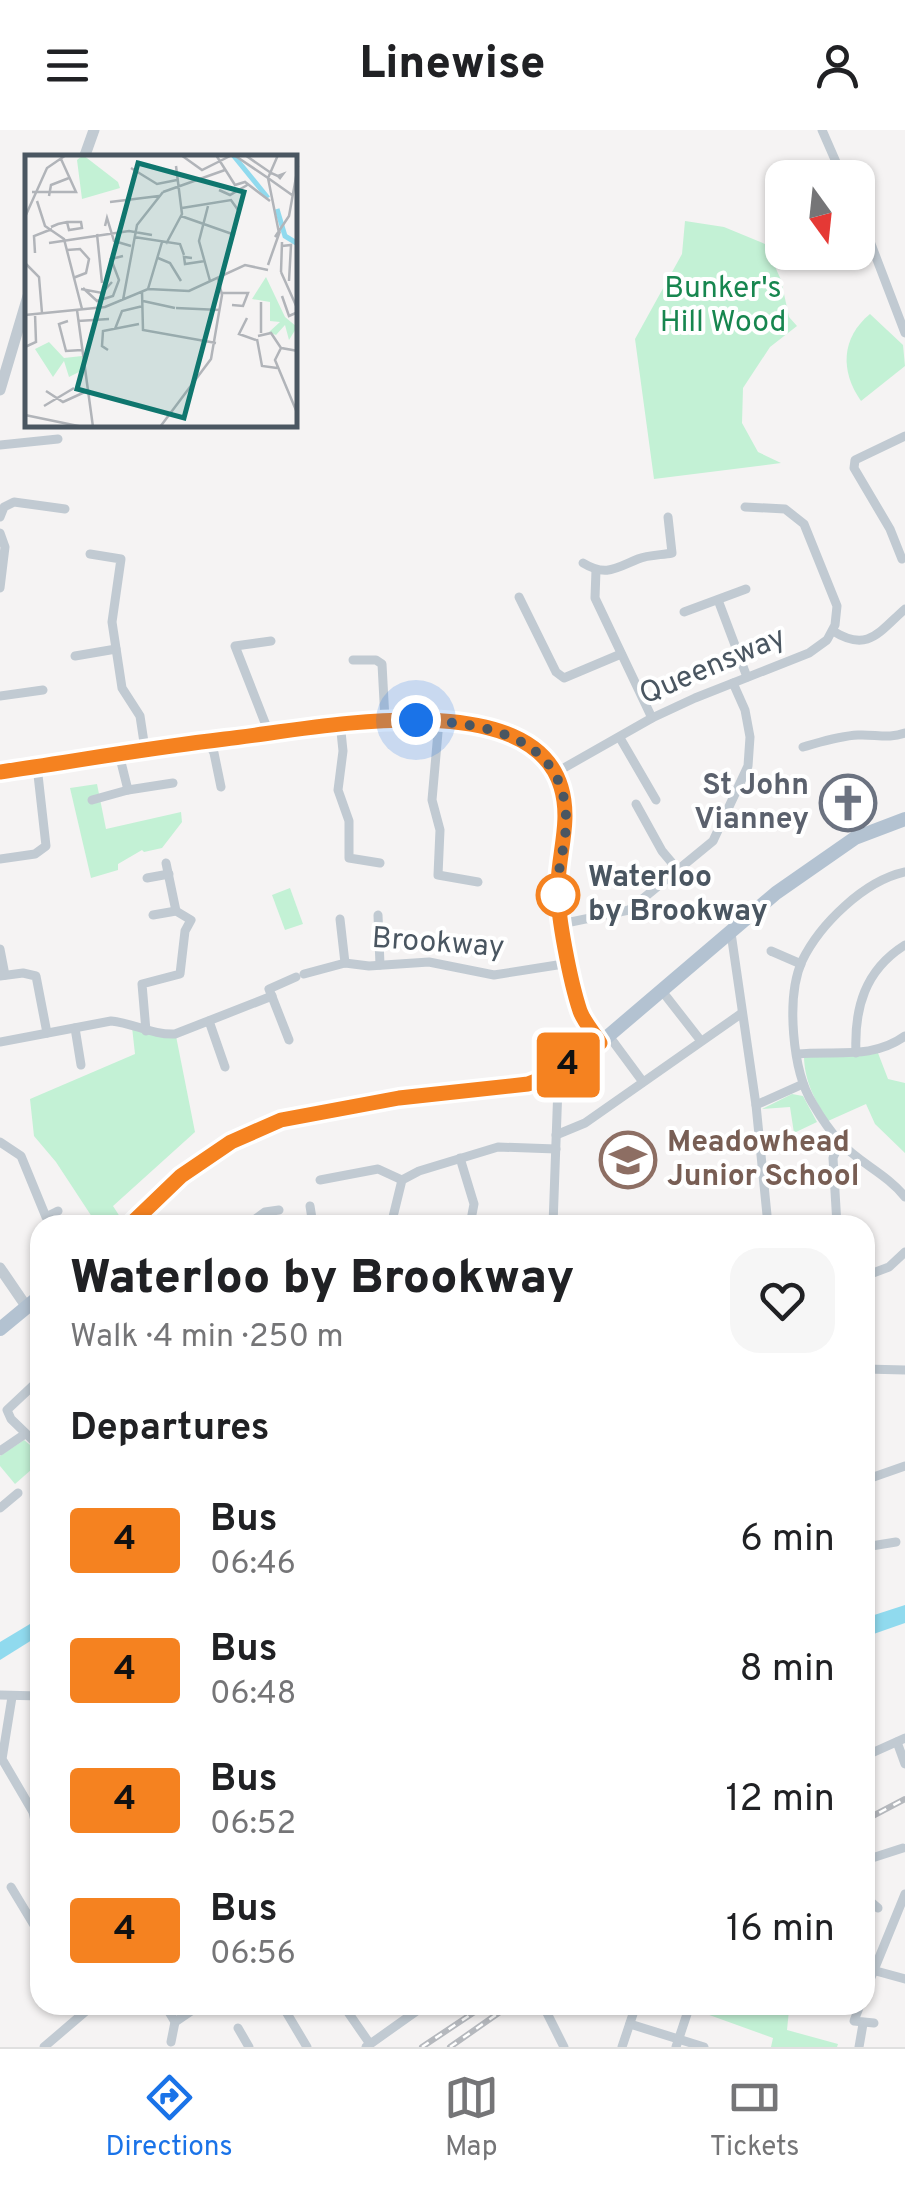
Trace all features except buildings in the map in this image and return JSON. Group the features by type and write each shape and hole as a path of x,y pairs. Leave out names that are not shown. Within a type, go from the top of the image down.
{"main road":[{"path":"140,1215 181,1176 231,1142 281,1120 399,1098 528,1084 554,1074 604,1039 776,893 855,838 905,819"},
{"path":"0,1329 30,1303"}],"street":[{"path":"85,155 94,130"},
{"path":"826,131 836,160"},
{"path":"875,251 905,333"},
{"path":"0,390 25,306"},
{"path":"902,560 890,529 854,468 855,460 905,436"},
{"path":"0,445 58,439"},
{"path":"0,517 4,507 14,502 65,509"},
{"path":"745,507 785,509 804,524 836,599 833,631 852,641 868,640 905,609"},
{"path":"583,562 596,570 612,572 640,558 672,553 668,516"},
{"path":"0,532 5,546 0,583"},
{"path":"90,554 121,559 112,622 122,688 140,716 145,749"},
{"path":"596,570 595,598 652,718"},
{"path":"684,612 746,590"},
{"path":"518,597 556,672 564,678 620,654"},
{"path":"718,600 747,677"},
{"name":"Queensway","path":"555,773 652,718 818,649 833,631"},
{"path":"269,732 236,646 271,641"},
{"path":"76,656 116,650"},
{"path":"353,660 376,660 382,664 385,720"},
{"path":"561,924 629,910 713,841 748,766 750,737 745,710 733,682"},
{"path":"0,696 43,690"},
{"path":"438,721 432,800 440,830 437,872 442,878 478,882"},
{"path":"0,772 340,722 438,721 481,726 513,736 540,755 555,773 566,818 558,887 561,924 581,1013 643,1082"},
{"path":"340,722 343,751 338,790 349,822 349,858 380,863"},
{"path":"803,748 836,737 892,737 905,733"},
{"path":"620,738 656,800"},
{"path":"208,741 221,787"},
{"path":"120,754 128,790"},
{"path":"0,860 35,854 46,846 37,766"},
{"path":"92,800 174,782"},
{"path":"636,804 678,870"},
{"path":"147,878 167,868 176,911"},
{"path":"905,872 861,894 825,928 801,964 792,1008 803,1084 811,1102 840,1142 905,1197"},
{"path":"146,1031 142,984 180,974 185,932 191,920 176,911 153,915"},
{"path":"378,915 380,965"},
{"path":"340,919 345,962"},
{"path":"731,933 756,1105 767,1215"},
{"path":"856,1053 862,993 874,971 905,944"},
{"path":"0,949 2,976 23,972 36,976 47,1032"},
{"path":"771,951 801,964"},
{"name":"Brookway","path":"272,996 270,987 298,972 345,962 430,962 494,975 570,964"},
{"path":"662,991 701,1041"},
{"path":"0,1042 112,1022 175,1034 272,996 289,1040"},
{"path":"556,1135 585,1123 742,1013"},
{"path":"208,1020 226,1067"},
{"path":"75,1028 81,1065"},
{"path":"797,1054 880,1050 905,1036"},
{"path":"553,1215 558,1086 554,1074"},
{"path":"756,1105 803,1084"},
{"path":"0,1142 22,1156 45,1215"},
{"path":"836,1215 833,1158 840,1142"},
{"path":"320,1180 378,1170 402,1180 498,1147 556,1149"},
{"path":"460,1158 474,1204 472,1215"},
{"path":"393,1215 402,1180"},
{"path":"310,1206 311,1215"},
{"path":"261,1215 279,1210"},
{"path":"50,1215 58,1211"},
{"path":"875,1273 889,1268 905,1252"},
{"path":"0,1268 26,1306"},
{"path":"875,1369 905,1370"},
{"path":"30,1388 7,1410 30,1438"},
{"path":"0,1451 25,1434"},
{"path":"875,1476 905,1466"},
{"path":"0,1508 18,1493"},
{"path":"875,1545 896,1542"},
{"path":"0,1695 30,1696"},
{"path":"12,1697 1,1760 30,1807"},
{"path":"875,1752 901,1740 905,1764"},
{"path":"875,1857 903,1848"},
{"path":"11,1887 30,1918"},
{"path":"875,1962 900,1920 905,1894"},
{"path":"875,1971 905,1979"},
{"path":"44,2047 82,2015"},
{"path":"171,2015 175,2022 171,2042"},
{"path":"175,2022 185,2015"},
{"path":"288,2015 307,2047"},
{"path":"348,2015 368,2046 403,2015"},
{"path":"547,2015 564,2047"},
{"path":"622,2047 633,2015"},
{"path":"677,2043 687,2015"},
{"path":"859,2047 862,2015"},
{"path":"630,2024 677,2043 704,2047"},
{"path":"238,2028 249,2047"}],"green space":[{"name":"Bunker's Hill Wood","path":"685,221 724,227 765,244 765,270 777,270 789,317 797,326 770,347 743,388 742,423 758,452 781,463 654,479 635,339 682,254"},
{"path":"870,314 903,345 905,366 861,401 849,378 847,355 853,334"},
{"path":"97,784 106,829 181,812 182,822 162,848 142,850 118,864 118,870 91,878 70,788"},
{"path":"290,888 303,924 285,930 272,895"},
{"path":"132,1027 176,1036 195,1132 113,1206 119,1215 91,1215 34,1136 30,1099 135,1054"},
{"path":"878,1053 888,1079 905,1083 905,1153 875,1124 866,1104 828,1121 808,1082 804,1055"},
{"path":"792,1094 803,1096 817,1122 794,1133 790,1107 762,1109"},
{"path":"24,1440 30,1445 30,1471 15,1484 0,1466 0,1456"},
{"path":"709,2015 788,2015 787,2030 838,2044 771,2047 773,2038"}],"water":[{"path":"905,1605 905,1623 875,1634 875,1615"},
{"path":"30,1624 30,1641 0,1660 0,1642"}],"railway":[{"path":"875,1815 905,1799"},
{"path":"422,2047 470,2015"},
{"path":"450,2047 496,2015"}],"bus line":[{"name":"4","path":"0,772 304,726 416,720 481,726 513,736 540,755 561,788 566,818 558,887 561,924 581,1013 600,1043 554,1074 528,1084 399,1098 281,1120 231,1142 181,1176 140,1215"}],"place":[{"name":"St John Vianney","path":"848,803"},
{"name":"Waterloo by Brookway","path":"558,895"},
{"name":"Meadowhead Junior School","path":"628,1160"}],"route":[{"path":"416,720 481,726 513,736 540,755 555,773 566,818 558,895"}]}
